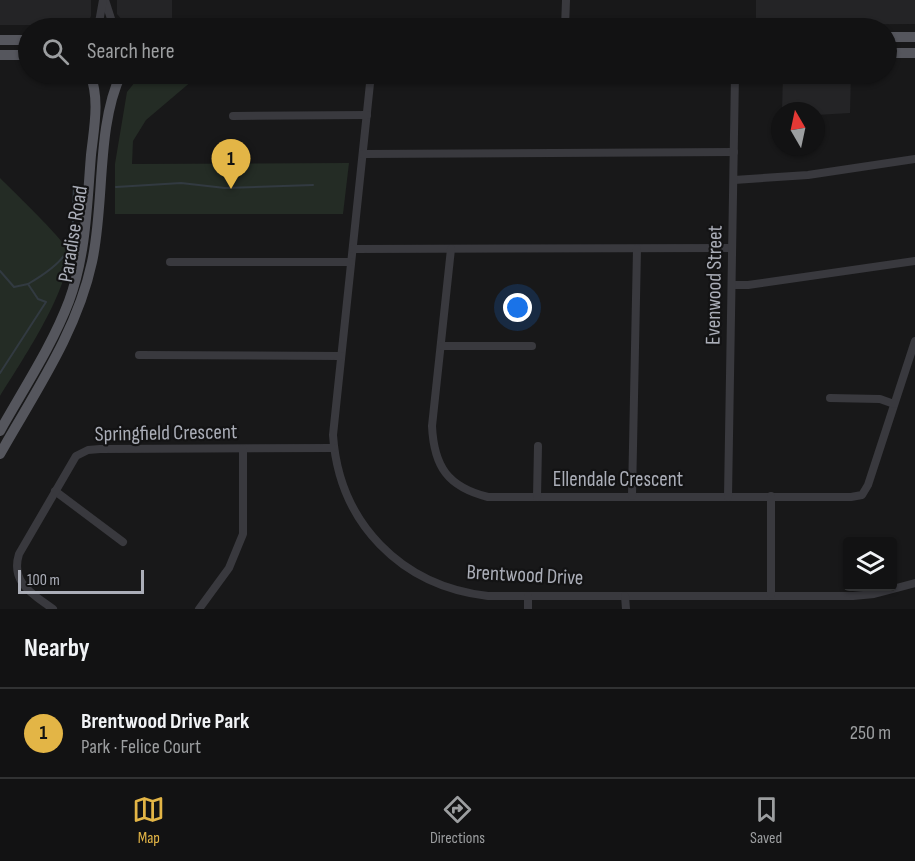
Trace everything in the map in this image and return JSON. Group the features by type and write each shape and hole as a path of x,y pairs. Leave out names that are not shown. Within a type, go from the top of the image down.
{"main road":[{"path":"897,37 915,37"},
{"path":"0,40 18,40"},
{"path":"897,53 915,53"},
{"path":"0,55 18,55"},
{"name":"Paradise Road","path":"0,431 57,328 70,298 84,238 96,99 94,84"},
{"name":"Paradise Road","path":"0,454 59,351 83,294 97,231 110,106 117,84"}],"street":[{"path":"100,18 104,0"},
{"path":"104,0 110,18"},
{"path":"565,18 566,0"},
{"name":"Brentwood Drive","path":"370,84 341,356 334,448 344,489 353,507 375,540 396,560 418,576 453,589 488,596 874,594 915,582"},
{"name":"Evenwood Street","path":"728,497 735,84"},
{"path":"233,116 367,115"},
{"path":"363,154 734,152"},
{"path":"734,180 799,176 915,159"},
{"path":"353,249 732,248"},
{"name":"Ellendale Crescent","path":"451,249 432,426 436,460 451,479 470,492 488,497 862,495 868,485 915,341"},
{"path":"632,496 637,249"},
{"path":"732,285 748,285 915,261"},
{"path":"170,262 351,262"},
{"path":"442,346 532,346"},
{"path":"139,355 341,356"},
{"path":"830,398 880,399 894,404"},
{"path":"537,496 538,446"},
{"name":"Springfield Crescent","path":"53,609 23,587 15,566 19,554 76,456 88,450 334,448"},
{"path":"199,609 229,568 243,534 243,449"},
{"path":"55,491 123,542"},
{"path":"771,496 771,595"},
{"path":"528,596 528,609"},
{"path":"626,596 626,609"}],"shaded area":[{"path":"0,0 91,0 90,18 18,18 18,25 0,25"},
{"path":"117,0 172,0 172,18 120,18 117,14"},
{"path":"756,0 915,0 915,24 897,24 897,18 756,18"},
{"path":"133,84 188,84 146,120 133,141 132,164 349,163 343,214 115,214 115,164 127,92"},
{"path":"783,84 851,84 850,113 825,114 825,102 782,102"},
{"path":"0,178 63,243 66,248 67,262 63,280 44,323 0,396"}],"waterway":[{"path":"116,187 181,183 225,188 313,185"},
{"path":"28,284 57,264 70,245 74,186 79,186"},
{"path":"0,271 14,287 28,284 38,299 46,302 0,373"}],"place":[{"name":"Brentwood Drive Park","path":"231,189"}]}
